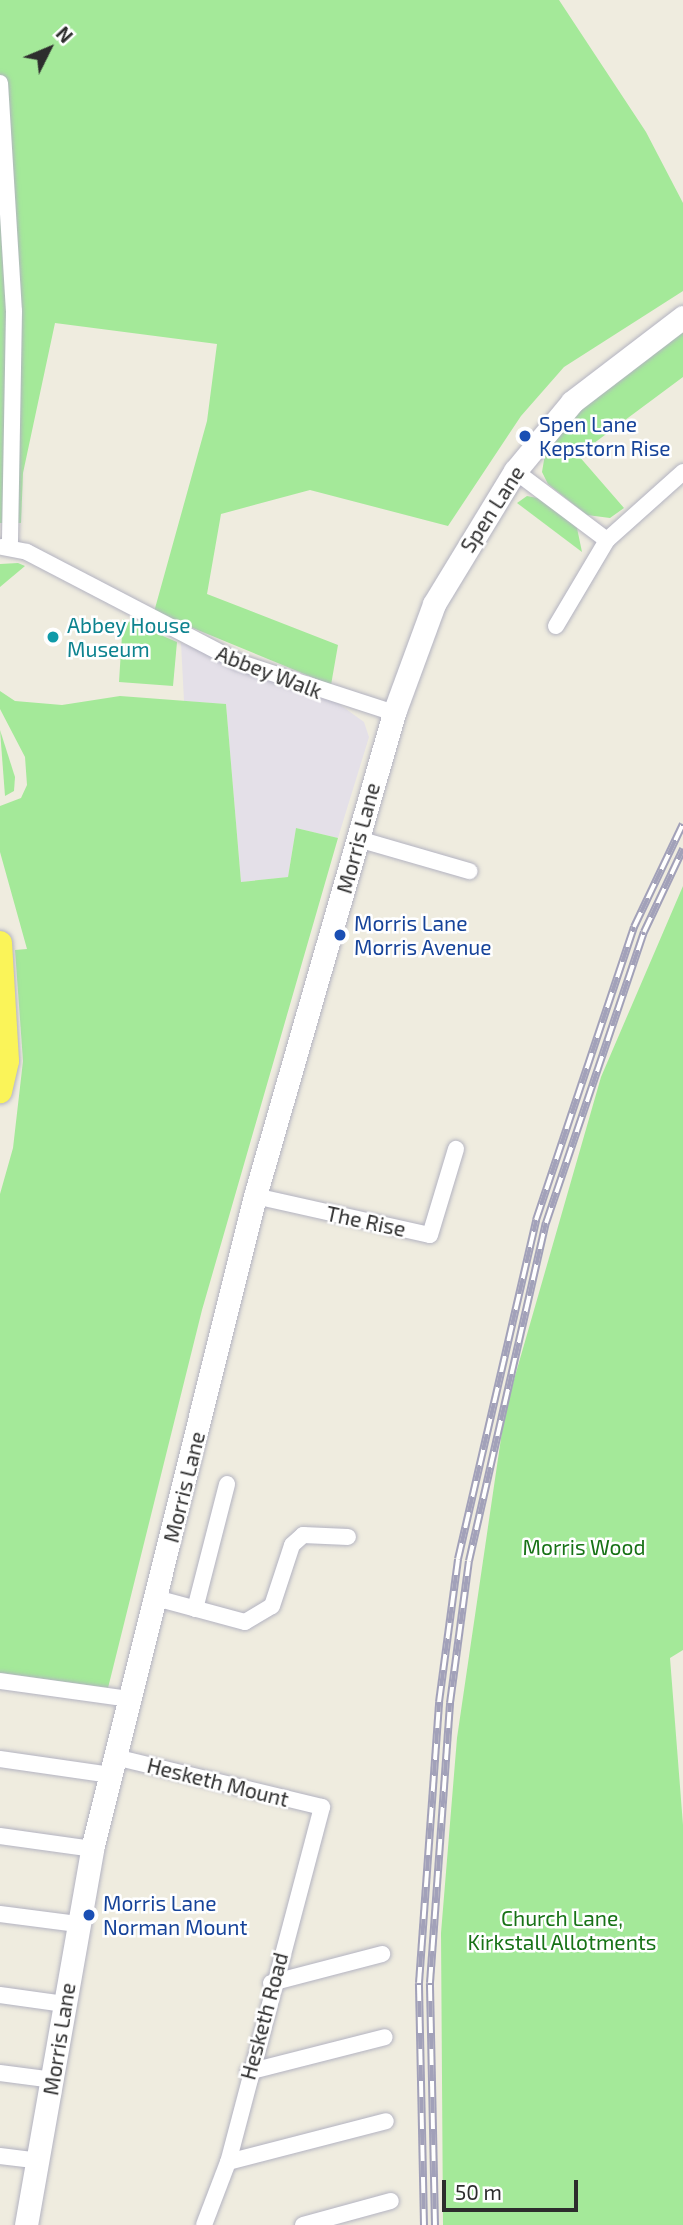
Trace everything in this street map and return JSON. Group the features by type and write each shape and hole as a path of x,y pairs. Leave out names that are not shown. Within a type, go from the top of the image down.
{"main road":[{"path":"0,943 7,1061 0,1091"}],"street":[{"path":"0,83 14,311 5,547"},
{"name":"Spen Lane","path":"380,757 434,604 516,471 572,402 683,317"},
{"path":"516,471 607,540"},
{"path":"556,625 607,540 683,472"},
{"name":"Abbey Walk","path":"5,547 238,662 394,713"},
{"name":"Morris Lane","path":"26,2225 54,2080 77,1924 92,1849 255,1196 380,757"},
{"path":"358,838 469,871"},
{"name":"The Rise","path":"255,1196 430,1235 456,1149"},
{"path":"195,1609 227,1484"},
{"path":"156,1598 245,1622 272,1606 292,1545 303,1535 348,1537"},
{"path":"0,1681 130,1699"},
{"name":"Hesketh Mount","path":"0,1759 113,1766 198,1777 322,1807"},
{"name":"Hesketh Road","path":"204,2225 228,2162 271,1983 322,1807"},
{"path":"0,1836 92,1849"},
{"path":"0,1914 77,1924"},
{"path":"271,1983 382,1954"},
{"path":"0,1995 64,2004"},
{"path":"248,2072 385,2037"},
{"path":"0,2073 54,2080"},
{"path":"228,2162 386,2121"},
{"path":"0,2156 38,2161"},
{"path":"303,2225 391,2201"}],"shaded area":[{"path":"181,643 339,704 364,722 369,737 338,838 296,828 288,877 241,882 226,704 184,701"}],"green space":[{"path":"0,0 559,0 646,132 683,203 683,291 564,367 521,416 448,526 310,490 221,514 207,594 338,645 331,685 154,612 207,421 217,344 55,323 23,473 21,523 0,523"},
{"path":"683,329 683,377 578,455 624,508 610,518 587,515 548,484 542,472 546,448 599,391"},
{"path":"527,496 542,499 577,528 582,552 517,503"},
{"path":"18,563 25,566 0,587 0,564"},
{"path":"123,619 177,642 173,686 119,682"},
{"path":"0,691 15,701 62,705 120,696 226,704 241,882 288,877 296,828 338,838 202,1310 108,1688 0,1673 0,1194 13,1148 23,1061 15,950 27,949 0,852 0,806 21,798 27,785 25,757 0,709"},
{"path":"0,730 15,777 14,791 5,796"},
{"path":"683,886 683,1650 670,1658 683,1825 683,2225 443,2225 441,1933 457,1738 505,1411 601,1077"}],"railway":[{"path":"424,2225 419,1983 439,1702 458,1559 536,1220 634,927 683,824"},
{"path":"435,2225 430,1983 450,1703 469,1561 546,1223 644,932 683,849"}],"place":[{"name":"Spen Lane Kepstorn Rise","path":"525,436"},
{"name":"Abbey House Museum","path":"53,637"},
{"name":"Morris Lane Morris Avenue","path":"340,935"},
{"name":"Morris Lane Norman Mount","path":"89,1915"}],"park label":[{"name":"Morris Wood","path":"584,1547"},
{"name":"Church Lane, Kirkstall Allotments","path":"562,1930"}]}
